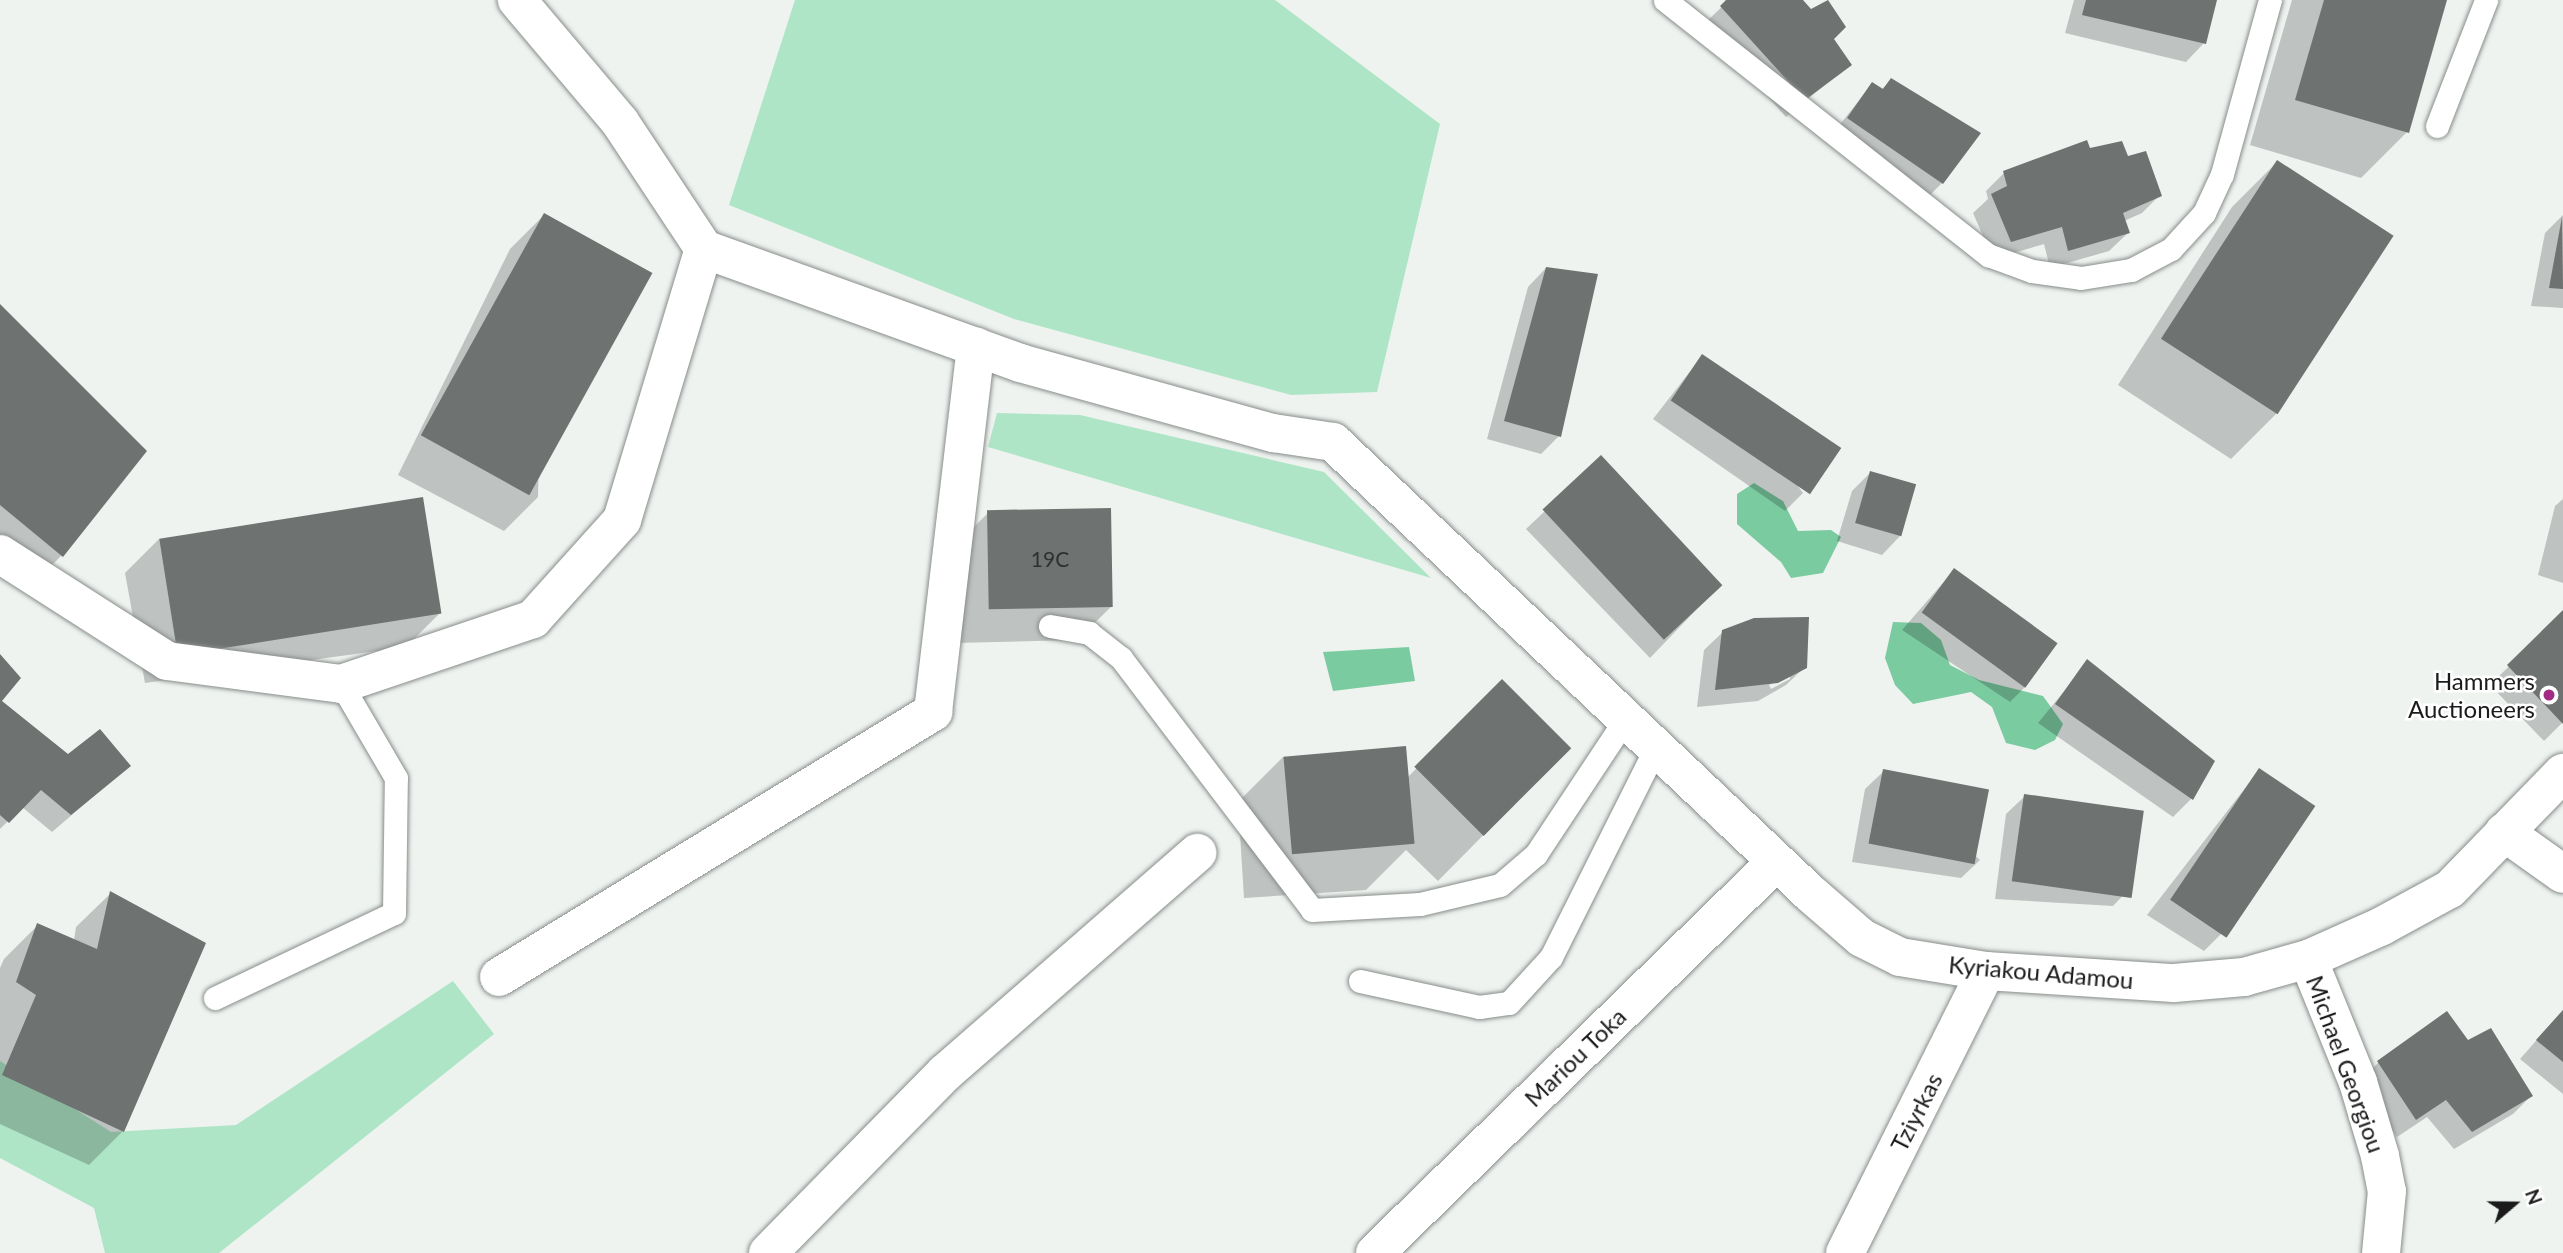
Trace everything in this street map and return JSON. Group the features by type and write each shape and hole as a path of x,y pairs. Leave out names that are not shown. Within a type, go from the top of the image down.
{"street":[{"path":"0,554 167,662 341,684 533,619 622,520 704,249 620,122 517,0"},
{"name":"Kyriakou Adamou","path":"704,249 976,347 1273,433 1333,442 1776,862 1862,937 1900,957 1986,971 2215,982 2308,959 2382,926 2450,889 2563,773"},
{"path":"499,977 933,712 976,347"},
{"path":"2504,832 2563,874"},
{"path":"768,1253 945,1073 1197,853"},
{"name":"Mariou Toka","path":"1375,1253 1776,862"},
{"name":"Michael Georgiou","path":"2308,959 2358,1082 2380,1156 2387,1191 2381,1253"},
{"name":"Tziyrkas","path":"1845,1253 1986,971"}],"lane":[{"path":"1665,0 1988,255 2032,271 2081,278 2131,270 2171,249 2204,213 2222,174 2270,0"},
{"path":"2437,126 2486,0"},
{"path":"1050,626 1089,634 1121,658 1312,910 1420,904 1500,884 1536,853 1626,718"},
{"path":"215,998 394,913 396,778 341,684"},
{"path":"1360,981 1479,1007 1509,1003 1551,957 1656,747"}],"shaded area":[{"path":"795,0 1275,0 1440,124 1377,392 1291,395 1014,319 729,205"},
{"path":"997,413 1080,415 1324,472 1431,578 988,447"},
{"path":"1754,483 1783,501 1798,531 1831,530 1841,537 1823,573 1791,578 1781,562 1737,524 1737,494"},
{"path":"1893,622 1921,623 1941,640 1950,665 1979,680 2043,696 2063,724 2055,740 2035,750 2006,743 1992,707 1971,692 1913,704 1895,685 1885,658"},
{"path":"1409,647 1415,681 1333,691 1323,652"},
{"path":"453,981 494,1034 219,1253 105,1253 94,1208 0,1158 0,1061 111,1132 236,1125"}],"building":[{"path":"1726,0 1803,0 1811,9 1828,0 1846,27 1834,39 1852,65 1805,100 1720,6"},
{"path":"2086,0 2217,0 2206,44 2082,15"},
{"path":"2324,0 2447,0 2409,133 2295,100"},
{"path":"1891,78 1981,133 1943,184 1847,118 1872,82 1883,89"},
{"path":"2087,140 2090,148 2122,141 2128,156 2146,151 2162,196 2123,213 2130,233 2068,251 2062,227 2011,242 1991,194 2007,186 2003,171"},
{"path":"2277,160 2394,236 2278,414 2161,339"},
{"path":"544,213 652,273 529,495 421,435"},
{"path":"2562,217 2563,289 2549,288"},
{"path":"1546,267 1598,274 1561,437 1504,421"},
{"path":"0,304 147,451 63,557 0,505"},
{"path":"1702,354 1841,448 1810,494 1671,400"},
{"path":"1601,455 1722,585 1664,640 1542,510"},
{"path":"1870,471 1916,484 1901,536 1855,523"},
{"path":"423,497 441,614 178,655 159,539"},
{"path":"1111,508 1113,607 989,609 987,510"},
{"path":"1954,568 2058,643 2025,688 1922,612"},
{"name":"Hammers Auctioneers","path":"2563,610 2563,724 2507,665"},
{"path":"1809,617 1807,668 1778,683 1715,690 1722,630 1754,618"},
{"path":"0,654 21,678 2,701 68,754 100,729 131,766 71,815 41,790 9,823 0,815"},
{"path":"2087,659 2215,761 2193,800 2055,704"},
{"path":"1502,679 1571,748 1484,836 1414,767"},
{"path":"1406,746 1415,844 1292,854 1283,757"},
{"path":"2259,768 2315,806 2226,938 2170,900"},
{"path":"1883,769 1989,790 1975,864 1868,844"},
{"path":"2024,794 2144,811 2132,898 2012,881"},
{"path":"110,891 206,943 124,1132 2,1075 36,995 16,982 37,923 97,949"},
{"path":"2563,1010 2563,1062 2536,1040"},
{"path":"2447,1011 2468,1040 2491,1028 2533,1096 2472,1132 2446,1100 2416,1120 2377,1061"}],"place":[{"name":"Hammers Auctioneers","path":"2549,695"}]}
